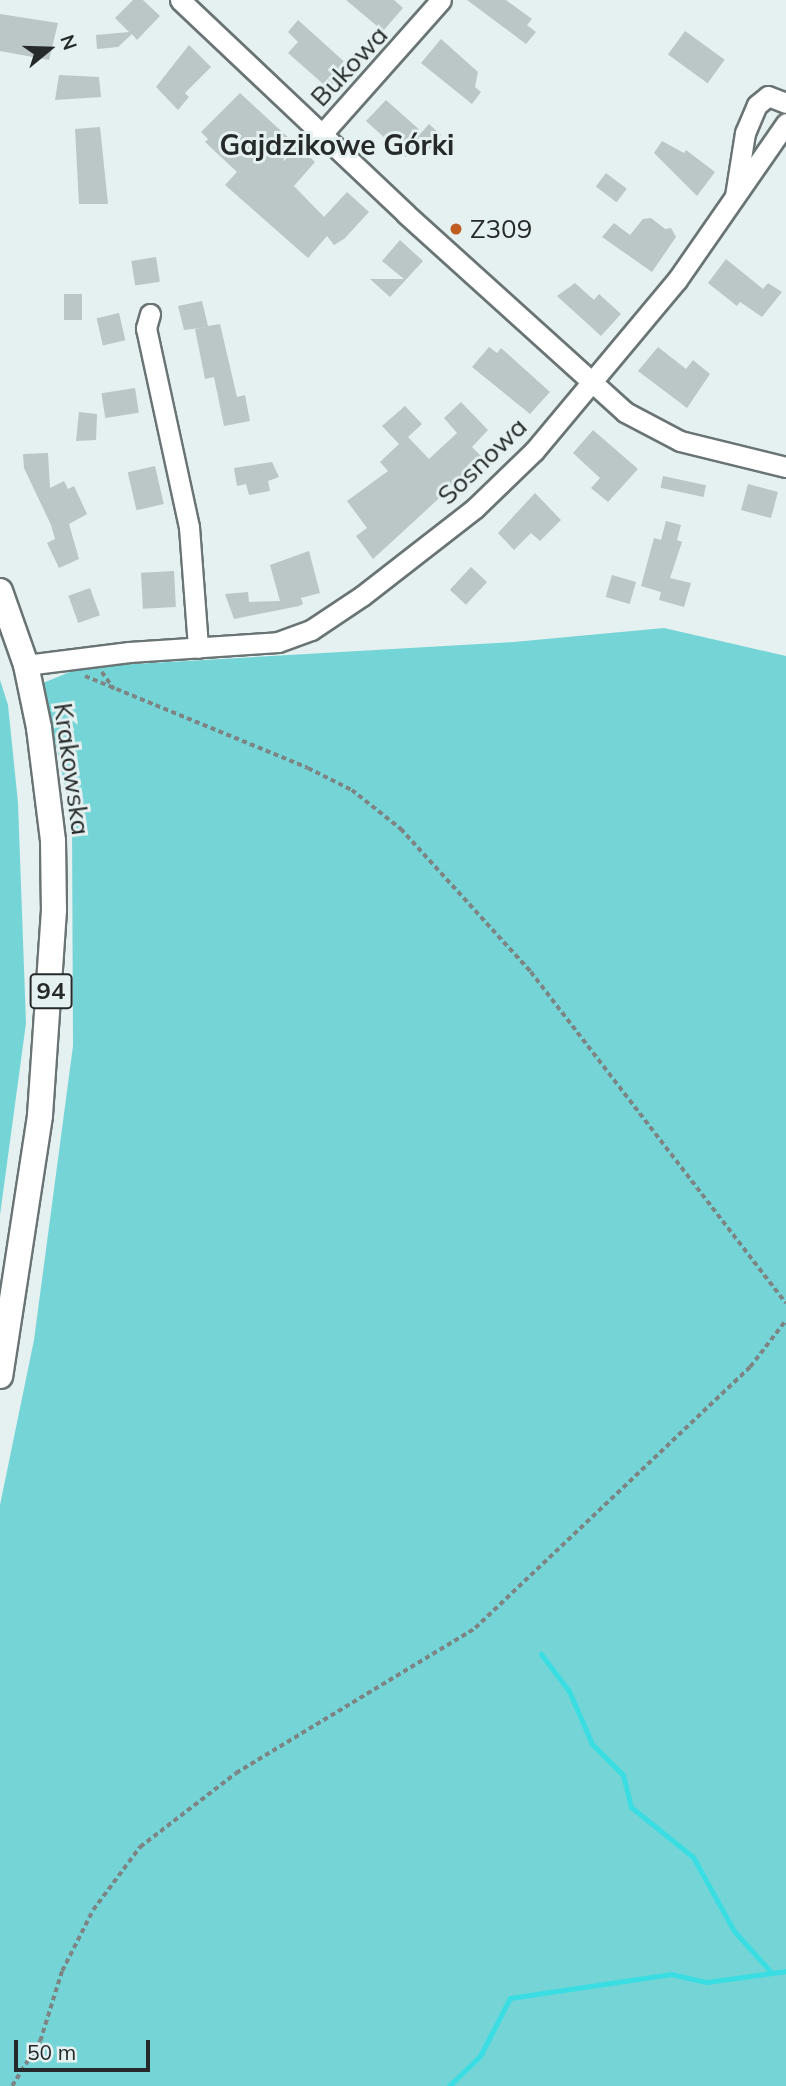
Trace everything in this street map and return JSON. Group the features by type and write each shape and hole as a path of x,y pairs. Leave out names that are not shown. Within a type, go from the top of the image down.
{"main road":[{"name":"Krakowska","path":"0,591 26,666 47,779 53,936 40,1116 0,1376"}],"street":[{"path":"180,0 593,383 652,429 680,441 786,467"},
{"name":"Bukowa","path":"322,134 442,0"},
{"name":"Sosnowa","path":"732,207 746,133 757,105 768,96 786,103"},
{"name":"Sosnowa","path":"26,666 278,642 311,630 352,603 475,508 593,383 732,207 786,123"},
{"path":"150,314 146,328 189,527 198,648"}],"path":[{"path":"55,662 134,700 308,768 352,790 383,813 531,972 786,1303"},
{"path":"12,2086 40,2042 62,1971 93,1910 140,1847 236,1773 475,1628 750,1367 786,1320"}],"shaded area":[{"path":"664,628 786,656 786,2086 0,2086 0,1505 34,1340 73,1046 72,821 43,683 82,667 514,642"},
{"path":"0,680 8,705 18,803 26,1023 0,1215"}],"building":[{"path":"133,0 143,0 160,16 137,40 132,34 118,47 97,49 96,35 129,32 115,18"},
{"path":"346,0 394,0 403,8 383,31"},
{"path":"467,0 506,0 532,19 527,25 536,32 526,44"},
{"path":"0,14 58,23 49,60 0,51"},
{"path":"298,20 349,66 329,89 288,53 298,42 288,32"},
{"path":"685,31 725,60 708,83 668,54"},
{"path":"441,39 478,72 475,87 481,92 472,104 421,63"},
{"path":"189,45 211,67 185,93 189,97 178,110 156,87"},
{"path":"59,75 99,77 101,97 55,100"},
{"path":"240,93 315,162 294,186 324,217 347,192 369,212 344,239 334,245 327,236 308,258 225,185 237,172 205,142 208,139 201,132"},
{"path":"386,100 422,132 429,124 441,135 426,153 417,144 406,157 366,121"},
{"path":"100,127 108,204 79,204 75,129"},
{"path":"662,141 684,153 686,150 715,172 697,196 654,153"},
{"path":"606,173 627,189 617,202 596,187"},
{"path":"651,218 665,229 671,228 676,237 652,272 602,237 614,223 630,235 643,219"},
{"path":"400,240 423,261 390,297 370,279 404,279 382,261"},
{"path":"156,257 160,282 135,286 131,261"},
{"path":"726,259 763,289 768,283 782,292 762,317 740,302 737,306 708,283"},
{"path":"575,283 594,300 599,294 621,314 601,336 557,296"},
{"path":"64,294 82,294 82,320 64,320"},
{"path":"202,301 208,326 220,324 237,397 245,395 250,421 224,426 214,377 205,379 195,329 208,327 184,330 178,306"},
{"path":"119,313 125,340 103,345 97,318"},
{"path":"489,347 497,353 501,348 550,392 530,414 472,367"},
{"path":"658,347 686,369 693,360 710,374 687,408 638,371"},
{"path":"135,388 139,413 105,418 101,393"},
{"path":"461,402 488,430 472,447 483,458 373,559 356,536 367,528 347,501 388,471 380,462 399,444 382,426 405,406 422,424 408,437 429,459 457,433 444,418"},
{"path":"79,412 97,414 96,440 76,441"},
{"path":"593,430 638,469 608,502 591,488 600,478 573,453"},
{"path":"48,453 50,488 64,481 68,489 74,486 87,514 69,524 79,559 59,568 47,543 55,539 51,525 24,468 23,454"},
{"path":"272,462 279,477 268,481 270,491 249,495 246,484 237,486 234,468"},
{"path":"155,466 164,504 136,510 128,472"},
{"path":"663,476 706,485 704,497 661,488"},
{"path":"748,484 778,492 771,518 741,510"},
{"path":"535,493 561,520 540,541 531,533 514,550 498,533"},
{"path":"666,521 681,525 677,540 682,542 670,578 691,583 684,607 659,600 661,592 641,586 654,538 661,540"},
{"path":"309,551 320,593 301,598 303,604 299,606 234,619 225,594 248,592 249,602 280,601 270,565"},
{"path":"471,567 487,582 466,605 450,590"},
{"path":"174,571 176,607 143,609 141,573"},
{"path":"612,575 636,582 630,604 606,597"},
{"path":"90,588 100,615 78,623 68,596"}],"waterway":[{"path":"541,1654 569,1691 592,1744 623,1775 631,1807 693,1857 734,1931 770,1971"},
{"path":"449,2086 480,2056 510,1998 671,1974 707,1982 786,1971"}],"place":[{"name":"Z309","path":"456,229"}],"district":[{"name":"Gajdzikowe Górki","path":"337,145"}]}
